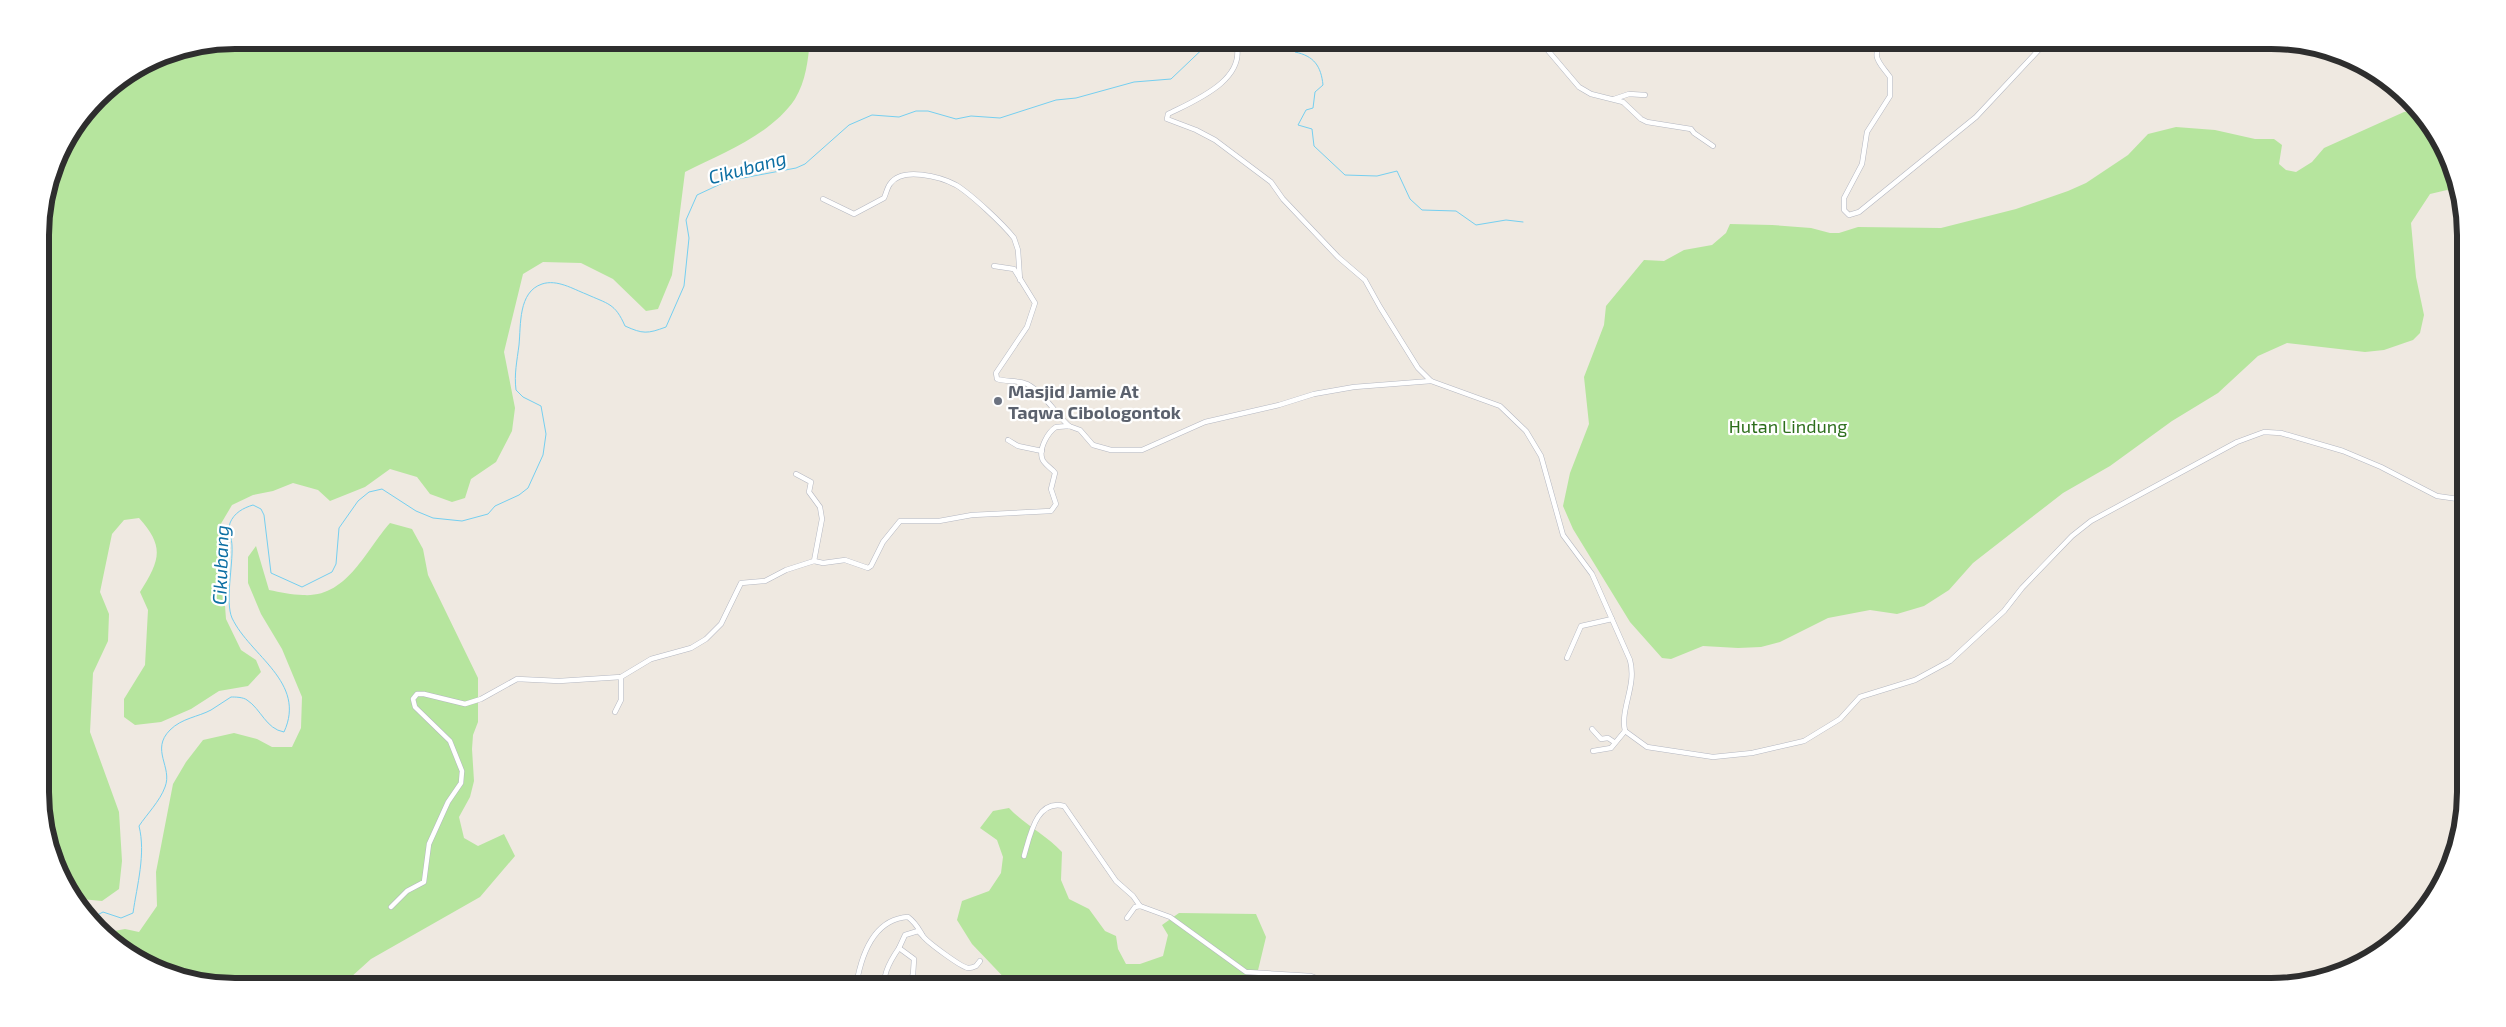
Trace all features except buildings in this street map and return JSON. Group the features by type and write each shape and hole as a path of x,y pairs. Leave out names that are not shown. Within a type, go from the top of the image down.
{"street":[{"path":"1236,49 1236,56 1226,79 1214,88 1168,114 1166,119 1196,130 1215,140 1271,182 1283,199 1338,257 1363,277 1418,368 1431,381"},
{"path":"1547,49 1577,85 1591,94 1623,102 1641,119 1647,122 1691,129 1713,146"},
{"path":"1879,49 1877,58 1880,67 1890,77 1890,96 1868,132 1862,164 1846,194 1843,206 1845,212 1849,215 1859,212 1976,116 2039,49"},
{"path":"1612,100 1629,94 1645,95"},
{"path":"823,199 854,214 884,198 893,180 911,173 955,185 1014,238 1018,250 1020,280"},
{"path":"994,266 1014,269 1035,303 1028,324 996,373 997,379 1028,385 1041,395 1068,426 1082,432 1093,445 1111,450 1142,450 1205,422 1279,405 1314,394 1354,387 1431,381 1500,406 1526,431 1541,456 1563,535 1592,574 1612,619 1631,665 1630,699 1624,719 1625,731 1647,747 1713,757 1752,754 1804,741 1840,719 1860,698 1915,680 1950,662 2004,611 2022,588 2072,536 2091,521 2238,442 2264,432 2282,433 2343,451 2440,496 2457,499"},
{"path":"390,907 406,891 424,882 429,844 448,802 462,779 462,768 453,745 436,725 415,707 413,701 416,695 424,694 465,704 481,699 517,679 533,678 559,681 621,677 651,659 691,648 706,639 722,622 739,584 765,581 786,570 814,561 823,563 845,560 869,567 883,542 903,520 939,521 972,515 1023,514 1053,510 1056,502 1051,487 1054,481 1054,473 1042,460 1042,451 1054,428 1068,426"},
{"path":"1008,440 1018,446 1042,451"},
{"path":"796,474 812,482 809,492 820,507 822,519 814,561"},
{"path":"1567,658 1581,626 1612,619"},
{"path":"615,712 621,700 621,677"},
{"path":"1592,729 1601,739 1608,738 1614,742"},
{"path":"1593,751 1611,748 1625,731"},
{"path":"1024,856 1035,820 1040,813 1048,807 1057,804 1064,806 1116,881 1133,896 1140,906 1170,917 1246,972 1311,976 1316,978"},
{"path":"1127,918 1135,907 1140,906"},
{"path":"857,978 860,960 872,939 893,919 898,920 908,917 917,924 922,936"},
{"path":"885,978 891,960 905,935 918,931 959,964 969,968 976,966 980,961"},
{"path":"899,948 914,959 913,975 911,978"}],"green space":[{"path":"809,49 802,85 795,99 785,112 773,123 745,142 685,172 672,275 658,309 646,311 613,279 581,263 543,262 523,274 504,352 515,408 512,431 496,462 471,479 465,498 452,502 430,494 417,477 390,469 365,487 330,501 318,490 293,483 273,491 253,495 232,505 219,527 226,619 241,650 256,660 261,672 248,686 219,691 191,709 161,722 135,725 124,717 124,699 145,665 148,610 140,592 152,571 157,554 153,537 139,518 124,520 112,534 100,592 109,614 108,641 93,673 90,732 119,812 122,861 119,889 102,901 82,899 68,875 52,829 49,805 49,222 52,198 63,164 87,121 103,103 131,80 164,63 210,50"},
{"name":"Hutan Lindung","path":"2410,111 2426,131 2438,152 2453,193 2447,190 2430,194 2411,223 2416,277 2424,315 2420,333 2413,340 2384,350 2365,352 2287,343 2258,356 2218,393 2172,421 2110,466 2063,493 1973,563 1949,590 1924,606 1897,614 1870,610 1828,618 1780,642 1761,647 1703,646 1671,659 1662,658 1630,622 1573,529 1563,506 1570,473 1589,424 1584,377 1604,325 1606,306 1644,260 1664,261 1684,250 1712,245 1726,233 1730,224 1811,228 1830,233 1839,233 1858,227 1941,228 2016,209 2068,191 2086,183 2128,155 2148,134 2176,127 2215,130 2255,139 2274,139 2282,145 2279,164 2286,170 2296,172 2312,162 2324,148 2404,112"},
{"path":"390,523 412,529 423,549 428,575 478,678 478,722 473,735 472,749 474,781 470,797 459,817 464,838 478,846 504,834 515,856 480,897 371,959 350,978 210,977 164,964 131,947 111,932 125,929 139,932 157,906 156,872 173,784 186,762 203,740 234,733 257,739 272,747 292,747 301,728 302,697 282,649 261,614 248,583 248,557 256,546 269,590 299,595 318,594 332,589 354,571"},
{"path":"1009,808 1062,852 1061,880 1069,899 1089,909 1105,931 1116,936 1118,949 1126,964 1140,964 1163,956 1168,935 1162,925 1179,913 1256,914 1266,937 1256,978 1004,978 972,944 957,920 962,901 989,891 1001,873 1003,857 997,840 980,828 993,811"}],"waterway":[{"name":"Cikubang","path":"96,916 103,912 121,918 133,913 139,881 142,847 139,826 157,802 165,787 167,780 162,745 164,737 170,730 185,720 211,710 233,697 247,700 268,723 284,732 289,714 288,698 282,684 273,670 240,632 230,611 229,593 232,554 230,523 239,511 253,505 261,509 264,515 271,573 302,587 332,572 336,564 339,528 358,501 369,492 382,489 416,511 433,518 462,521 488,514 495,506 519,495 528,488 543,455 546,434 541,406 523,397 516,390 515,384 522,310 529,294 534,288 548,283 570,287 610,305 618,313 625,326 636,331 649,332 666,327 684,286 689,238 686,220 697,195 727,181 796,168 805,164 849,125 872,115 899,117 916,111 928,111 956,119 971,116 1000,118 1056,100 1076,98 1134,82 1171,79 1203,49"},
{"path":"1293,49 1295,52 1312,59 1318,67 1323,85 1315,92 1313,108 1306,110 1298,125 1312,129 1314,146 1345,175 1377,176 1397,171 1410,199 1422,210 1456,211 1476,225 1506,220 1523,222"}],"place":[{"name":"Masjid Jamie At Taqwa Cibologontok","path":"998,401"}]}
